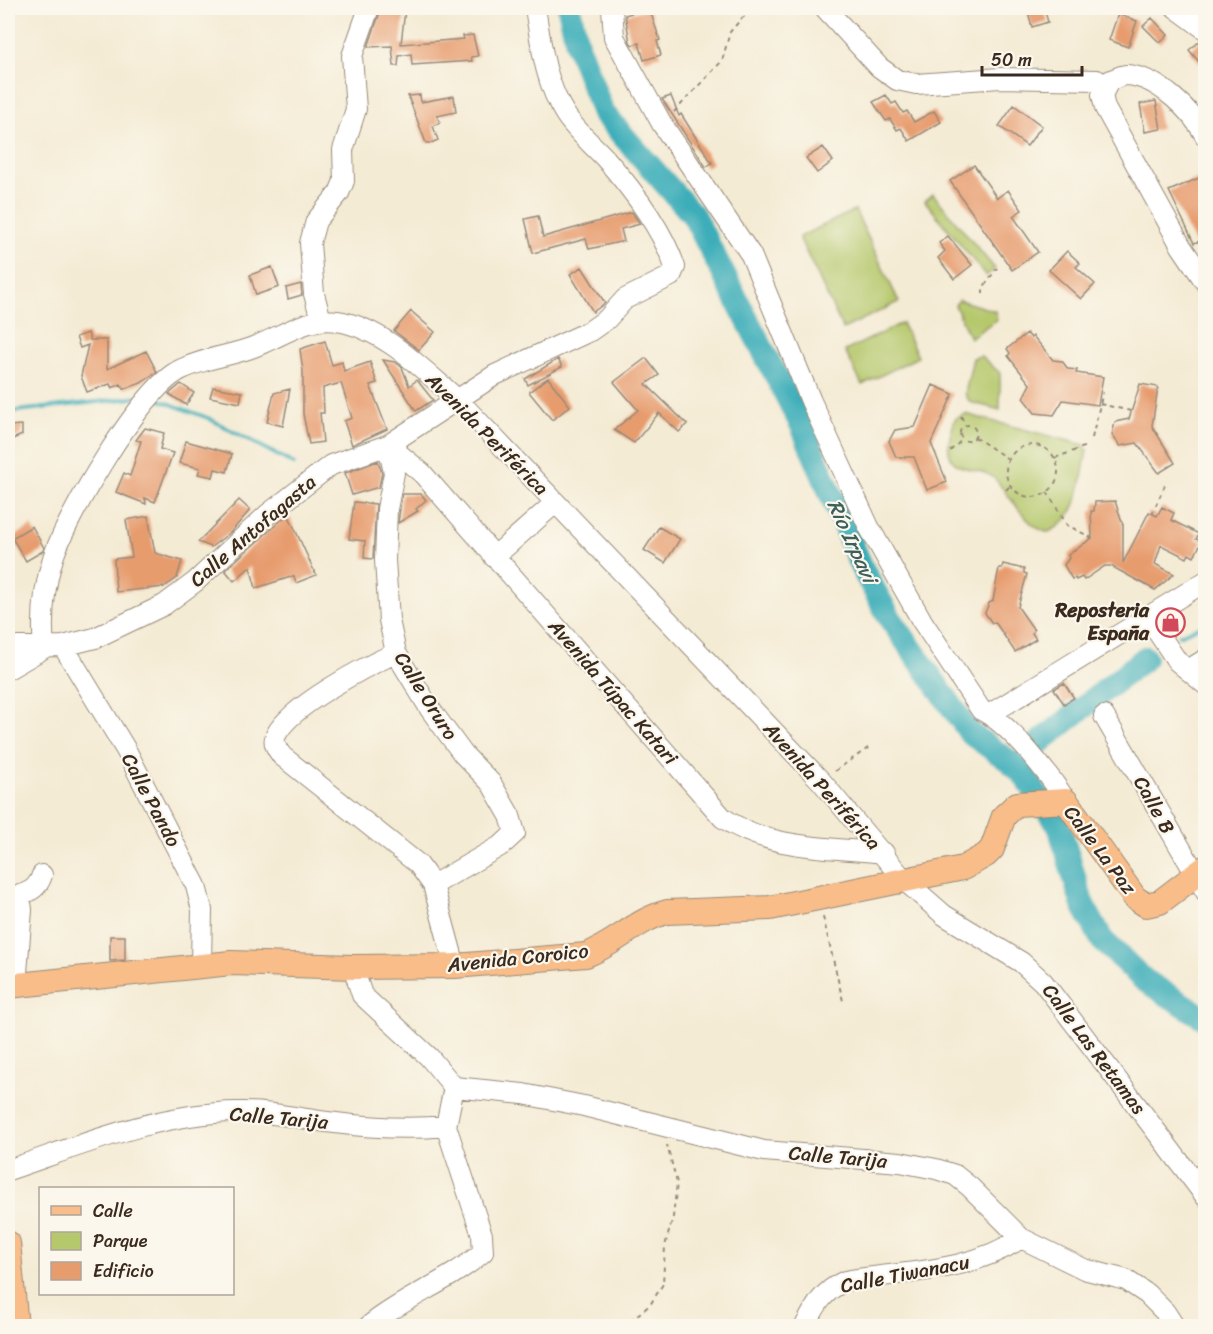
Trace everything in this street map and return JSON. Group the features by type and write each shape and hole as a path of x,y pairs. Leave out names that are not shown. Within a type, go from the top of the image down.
{"main road":[{"name":"Calle La Paz","path":"1017,804 1061,801 1135,898 1146,905 1160,902 1202,878"},
{"name":"Avenida Coroico","path":"12,985 231,963 353,967 455,966 586,955 604,948 650,916 667,912 770,908 818,900 963,868 979,861 992,849 1004,816 1017,804"},
{"path":"8,1243 16,1326"}],"street":[{"path":"321,320 314,294 310,243 316,221 339,193 344,181 343,150 356,109 352,56 369,8"},
{"name":"Calle Antofagasta","path":"53,647 95,638 164,605 195,582 267,515 331,465 388,445 495,375 590,331 607,319 625,299 671,276 675,267 660,235 622,179 564,113 550,82 535,8"},
{"path":"612,8 614,37 662,124 751,255 811,401 869,527 922,621 981,710 990,714 1049,774 1061,801"},
{"path":"825,8 879,67 897,80 916,84 1000,78 1097,80"},
{"path":"1176,8 1206,30"},
{"path":"1206,137 1196,119 1180,102 1137,78 1125,75 1109,81 1102,95 1105,108 1181,246 1206,283"},
{"name":"Avenida Periférica","path":"53,647 42,626 45,592 54,556 97,474 137,410 178,371 248,349 301,326 321,320 348,324 381,339 458,400 821,781 884,853 904,880"},
{"name":"Avenida Túpac Katari","path":"388,445 422,473 723,818 743,831 764,839 884,853"},
{"name":"Calle Oruro","path":"388,445 394,473 387,509 385,560 389,620 396,653 430,709 463,754 491,783 514,825 515,833 511,839 433,885"},
{"path":"494,557 555,503"},
{"path":"990,714 1206,581"},
{"path":"1147,616 1177,661 1206,685"},
{"path":"8,647 53,647"},
{"path":"8,669 53,647"},
{"name":"Calle Pando","path":"53,647 126,750 196,886 202,910 201,965"},
{"path":"396,653 345,677 322,694 282,727 275,736 275,746 282,756 412,858 433,885 455,966"},
{"path":"1188,670 1206,659"},
{"name":"Calle B","path":"1104,716 1202,878"},
{"path":"12,985 22,910 20,895 30,892 39,883 42,875"},
{"name":"Calle Las Retamas","path":"904,880 944,915 1021,962 1043,982 1206,1197"},
{"path":"353,967 362,995 429,1057 454,1087 446,1126 482,1235 483,1252 469,1265 384,1314 369,1326"},
{"name":"Calle Tarija","path":"454,1087 523,1094 765,1151 900,1162 955,1175 1021,1238 1084,1269 1126,1280 1147,1294 1165,1312 1174,1326"},
{"name":"Calle Tarija","path":"8,1170 118,1133 166,1120 207,1114 239,1112 341,1124 427,1128 446,1126"},
{"name":"Calle Tiwanacu","path":"805,1326 818,1301 829,1288 845,1281 967,1263 988,1257 1021,1238"}],"path":[{"path":"662,124 722,62 730,33 742,18 759,8"},
{"path":"983,294 983,288 998,268"},
{"path":"1092,438 1103,392"},
{"path":"1100,404 1131,411"},
{"path":"950,451 963,440 971,441 975,437 976,429 966,425 961,416"},
{"path":"963,440 960,430 966,425"},
{"path":"975,437 1009,460"},
{"path":"1029,445 1045,448 1055,458 1058,476 1047,492 1033,496 1024,495 1011,485 1006,468 1009,460 1014,452 1029,445"},
{"path":"1055,458 1084,447"},
{"path":"1006,490 1011,485"},
{"path":"1152,514 1165,485"},
{"path":"1047,492 1067,525 1092,538"},
{"path":"821,781 870,746"},
{"path":"818,900 843,1000"},
{"path":"623,1326 659,1294 666,1271 665,1246 673,1217 677,1183 660,1125"}],"green space":[{"path":"933,194 995,269 986,276 925,201"},
{"path":"855,210 899,302 843,329 799,237"},
{"path":"959,300 995,311 997,319 970,338 955,305"},
{"path":"902,323 918,357 862,385 845,351"},
{"path":"981,356 1000,373 1000,410 970,402 965,394 973,358"},
{"path":"965,414 1084,445 1087,450 1077,497 1067,518 1059,526 1048,532 1041,530 1026,518 994,478 956,464 952,460 949,445 955,419"}],"building":[{"path":"649,8 660,40 657,41 661,55 644,60 639,43 632,45 630,42 625,15"},
{"path":"1027,8 1044,8 1048,22 1032,27"},
{"path":"405,10 401,44 464,39 463,36 473,35 478,56 471,57 472,61 412,65 411,54 399,56 398,66 394,66 392,46 368,47 380,12"},
{"path":"1118,14 1137,21 1128,47 1109,40"},
{"path":"1152,18 1168,35 1160,43 1143,26"},
{"path":"1200,41 1206,48 1206,70 1189,50"},
{"path":"420,95 421,102 454,96 456,112 437,116 440,123 433,126 438,140 431,143 426,143 408,96"},
{"path":"886,95 892,104 896,102 903,113 907,111 914,122 934,111 941,122 909,141 901,128 897,130 890,119 886,121 873,102"},
{"path":"671,96 679,116 681,114 712,163 706,167 662,99"},
{"path":"1156,101 1161,129 1145,132 1140,104"},
{"path":"1014,105 1042,126 1027,146 999,126"},
{"path":"823,147 833,161 817,173 806,158"},
{"path":"974,165 997,198 1008,190 1022,210 1013,216 1038,252 1012,270 950,181"},
{"path":"1206,175 1206,239 1194,243 1169,191"},
{"path":"632,212 640,224 621,229 624,241 589,249 586,239 533,253 525,219 538,216 543,237"},
{"path":"948,236 972,265 954,279 938,258 945,251 939,243"},
{"path":"1067,251 1080,263 1076,267 1095,284 1081,299 1049,270"},
{"path":"272,267 279,287 256,295 250,275"},
{"path":"582,267 605,303 593,312 570,274"},
{"path":"301,284 302,295 288,299 286,288"},
{"path":"411,311 435,332 419,350 394,331"},
{"path":"88,333 90,340 107,340 107,369 146,351 157,372 141,383 124,389 121,384 112,388 110,384 87,392 81,376 88,345 80,348 76,337"},
{"path":"1027,333 1031,338 1033,336 1053,360 1062,361 1068,369 1077,370 1076,373 1103,377 1098,405 1063,400 1054,415 1035,413 1023,398 1030,384 1008,356 1010,353 1007,349"},
{"path":"325,341 332,365 342,362 344,371 370,362 377,383 370,385 387,429 352,445 344,421 352,418 341,383 323,388 324,413 320,413 323,442 309,444 303,414 303,371 300,349"},
{"path":"646,358 659,375 646,384 687,424 679,432 659,413 634,443 614,430 638,410 614,382"},
{"path":"558,359 562,367 528,385 525,379"},
{"path":"383,360 395,362 402,367 409,386 417,380 433,400 416,411"},
{"path":"548,378 570,406 552,420 529,392"},
{"path":"181,384 194,393 186,405 169,394"},
{"path":"1140,384 1158,387 1152,426 1175,463 1159,473 1137,443 1120,446 1112,435 1115,422 1129,419"},
{"path":"933,385 953,394 931,443 947,482 927,490 914,457 896,457 889,441 895,430 915,427"},
{"path":"213,387 242,392 240,403 210,397"},
{"path":"290,389 283,426 267,422 274,393"},
{"path":"22,425 22,435 8,441 8,426"},
{"path":"145,428 164,433 160,449 173,453 155,502 145,498 146,504 116,492 124,473 130,476 141,441 136,440"},
{"path":"186,441 232,454 227,472 215,469 213,477 198,474 200,468 179,463"},
{"path":"378,461 382,473 379,487 352,495 345,473"},
{"path":"402,494 421,494 426,500 416,509 418,511 398,523"},
{"path":"239,500 250,510 231,532 211,547 198,542"},
{"path":"1115,501 1123,525 1123,563 1149,512 1157,516 1162,507 1174,513 1171,520 1199,534 1196,539 1202,541 1194,557 1189,554 1187,558 1161,545 1155,564 1174,574 1155,590 1111,566 1105,566 1084,580 1082,577 1076,580 1072,579 1064,565 1069,558 1068,555 1092,538 1091,511 1094,511 1095,502"},
{"path":"354,502 376,504 373,559 364,558 365,541 349,539"},
{"path":"288,514 316,575 296,583 294,576 256,588 250,567 234,581 225,570"},
{"path":"148,516 155,553 182,561 177,578 164,587 116,592 114,559 132,557 126,520"},
{"path":"32,526 44,548 43,551 26,561 12,538"},
{"path":"659,527 680,539 665,563 644,550"},
{"path":"1003,564 1024,569 1024,573 1027,574 1018,607 1034,630 1032,633 1036,639 1015,652 995,622 992,623 985,613 989,603 993,601 999,568 1002,568"},
{"path":"1064,683 1074,698 1064,704 1054,689"},
{"path":"110,936 125,936 125,960 110,961"}],"waterway":[{"name":"Río Irpavi","path":"569,8 578,47 603,113 693,215 802,426 862,568 891,620 971,734 1011,762 1024,775 1059,826 1082,903 1102,940 1144,980 1206,1019"},
{"path":"8,412 141,397"},
{"path":"157,399 208,418 294,464"},
{"path":"1179,635 1206,624"},
{"path":"1035,746 1145,658"}],"place":[{"name":"Reposteria España","path":"1170,622"}]}
